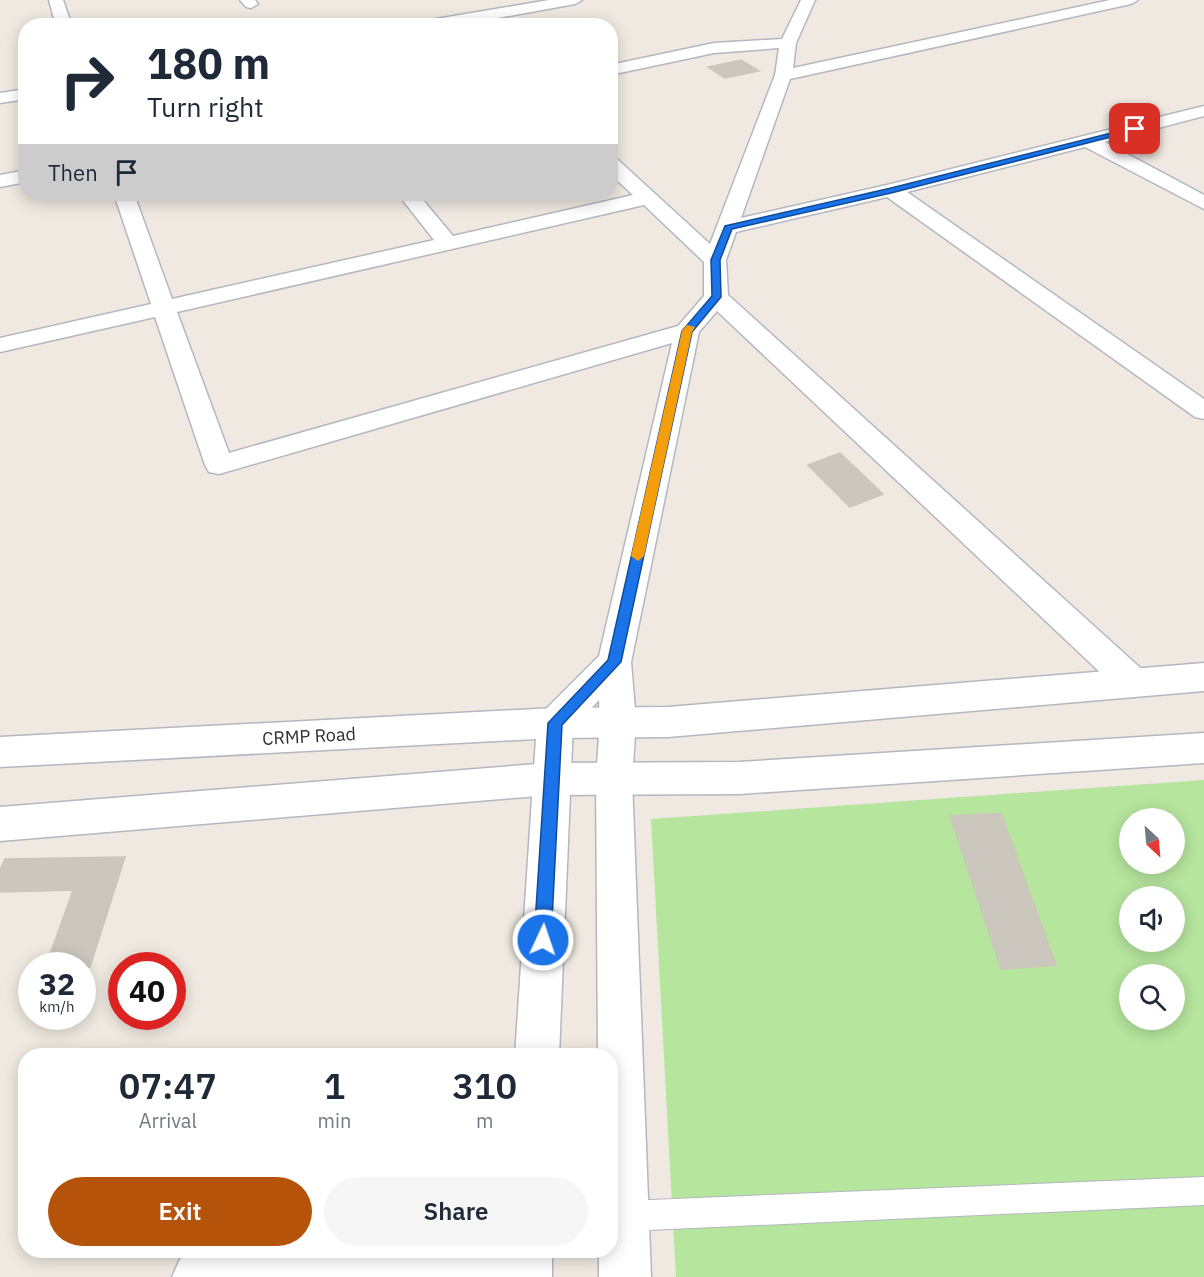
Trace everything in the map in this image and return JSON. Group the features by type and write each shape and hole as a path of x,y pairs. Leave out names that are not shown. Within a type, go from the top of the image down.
{"street":[{"path":"56,0 62,18"},
{"path":"484,18 575,0"},
{"path":"625,1277 626,1216 614,779 618,721 614,662 687,331 716,297 715,260 783,75 788,43 808,0"},
{"path":"783,75 1131,0"},
{"path":"446,6 460,18"},
{"path":"618,68 714,48 788,43"},
{"path":"0,98 18,95"},
{"path":"728,227 891,190 1204,111"},
{"path":"1089,141 1204,203"},
{"path":"618,170 715,260"},
{"path":"0,181 18,178"},
{"path":"891,190 1204,411"},
{"path":"0,345 649,198"},
{"path":"127,201 219,465 687,331"},
{"path":"414,201 447,243"},
{"path":"716,297 1134,683"},
{"path":"537,1048 550,779 555,723 614,662"},
{"name":"CRMP Road","path":"0,752 555,723 668,722 1204,677"},
{"path":"0,824 550,779 739,778 1204,748"},
{"path":"198,1277 526,1263"}],"lane":[{"path":"626,1216 1204,1191"}],"green space":[{"path":"1204,780 1204,1277 676,1277 651,819"}],"building":[{"path":"741,60 759,71 725,78 708,67"},
{"path":"840,453 883,494 850,507 808,465"},
{"path":"1001,813 1056,965 1001,969 950,816"},
{"path":"125,857 95,952 51,952 73,890 0,892 0,870 5,859"}],"slow traffic":[{"path":"638,556 687,331 690,327"}],"route":[{"path":"543,940 550,779 555,723 614,662 687,331 716,297 715,260 728,227 891,190 1135,129"}]}
